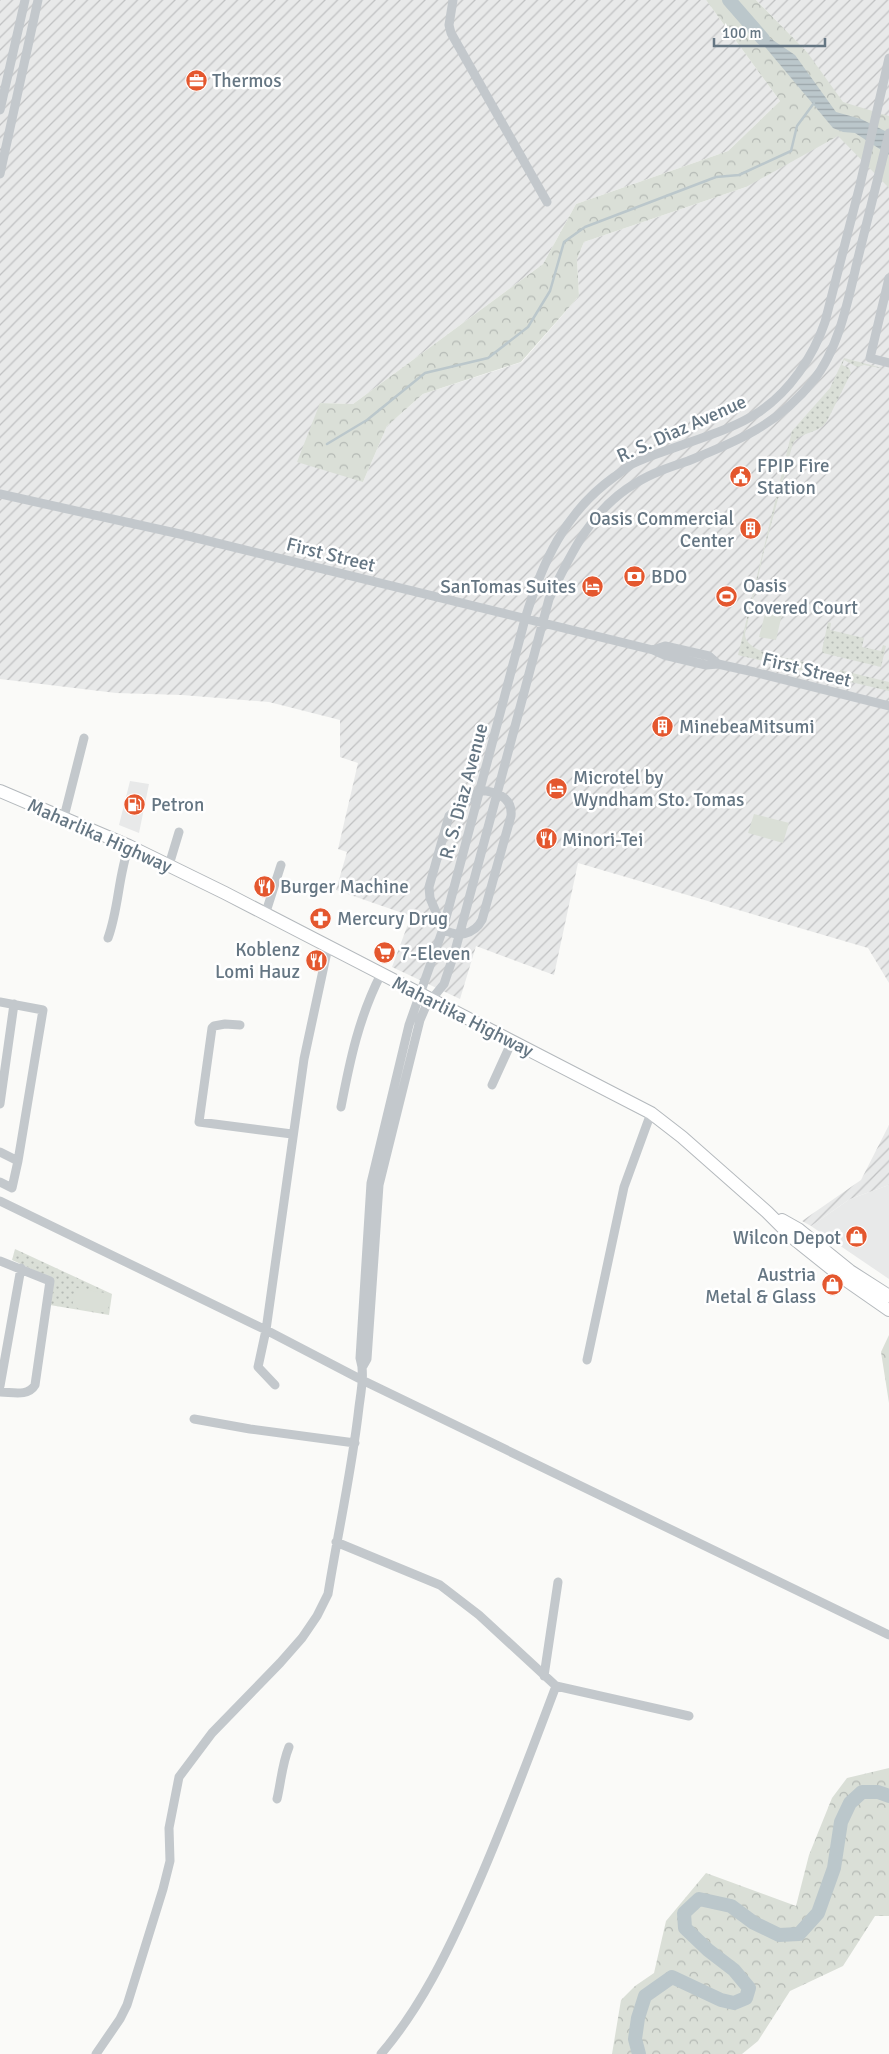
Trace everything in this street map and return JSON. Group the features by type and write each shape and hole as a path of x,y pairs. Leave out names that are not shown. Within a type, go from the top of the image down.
{"highway":[{"name":"Maharlika Highway","path":"0,791 64,817 169,865 651,1113 682,1137 767,1212 793,1238 843,1278 888,1305"}],"street":[{"path":"0,110 25,0"},
{"path":"0,174 38,0"},
{"path":"453,0 449,25 452,33 547,202"},
{"name":"R. S. Diaz Avenue","path":"426,997 525,619 538,577 550,550 571,517 598,489 632,464 722,431 758,412 782,392 800,371 820,335 860,185 889,58"},
{"name":"R. S. Diaz Avenue","path":"426,997 444,984 460,934 549,599 568,559 586,529 617,497 635,483 727,445 769,424 794,402 814,380 829,356 853,280 889,133"},
{"path":"837,275 853,280"},
{"path":"889,278 870,358 889,363"},
{"path":"800,371 814,380"},
{"name":"First Street","path":"0,494 180,534 653,650 664,655 706,665 718,664 889,706"},
{"path":"498,720 515,724"},
{"path":"64,817 84,738"},
{"path":"480,790 497,792 505,798 511,806 509,822 482,920 474,930 460,934 443,928 429,894 446,821 452,812 480,790"},
{"path":"169,865 179,832"},
{"path":"108,938 112,927 123,863 129,846"},
{"path":"266,915 282,865"},
{"path":"274,1385 258,1367 266,1330 306,1044 328,947"},
{"path":"341,1107 348,1069 361,1021 367,1002 381,974"},
{"path":"96,2054 127,2005 163,1889 170,1861 169,1828 179,1777 212,1732 302,1638 317,1616 328,1594 355,1443 363,1366 367,1359 379,1185 426,997"},
{"path":"0,1002 43,1010 12,1188 0,1182"},
{"path":"0,1104 14,1004"},
{"path":"240,1025 225,1024 212,1028 199,1122 292,1134"},
{"path":"492,1085 512,1041"},
{"path":"587,1360 624,1187 651,1113"},
{"path":"0,1152 18,1161"},
{"path":"0,1201 266,1330 362,1380 889,1635"},
{"path":"0,1261 22,1268 50,1281 35,1385 32,1390 26,1393 0,1392"},
{"path":"0,1386 22,1268"},
{"path":"194,1419 250,1429 355,1443"},
{"path":"336,1542 440,1585 460,1598 556,1686 689,1716"},
{"path":"544,1676 558,1582"},
{"path":"381,2054 415,2009 449,1948 483,1872 556,1686"},
{"path":"277,1799 283,1776 284,1760 289,1747"}],"shaded area":[{"path":"0,0 706,0 780,101 728,151 576,204 543,264 353,404 320,403 363,482 387,426 423,394 522,362 579,296 577,259 584,242 746,187 807,52 756,0 889,0 889,983 868,948 578,863 554,975 476,946 460,999 392,967 411,916 336,890 347,852 338,849 358,763 340,757 340,720 269,702 182,695 116,693 0,679"},
{"path":"752,26 795,55 836,112 861,119 889,133 889,155 855,133 843,132 833,128 761,42"},
{"name":"Petron","path":"130,781 149,784 139,833 119,825"},
{"path":"889,1125 889,1185 850,1199 811,1226 802,1221 861,1180"},
{"name":"Wilcon Depot","path":"889,1185 889,1279 811,1226 850,1199"}],"green space":[{"path":"706,0 756,0 807,52 843,102 889,116 889,188 838,136 746,187 584,242 577,259 579,296 521,362 423,394 387,426 363,482 297,462 320,403 353,404 543,264 576,204 728,151 780,101"},
{"path":"844,358 886,369 864,365 857,367 844,360 842,365 849,368 851,373 827,421 820,428 801,436 793,443 764,551 745,634 747,641 761,651 810,663 809,672 738,655 792,431 830,388"},
{"path":"767,606 783,610 776,640 759,637"},
{"path":"828,622 831,623 830,630 864,638 862,647 881,651 883,645 886,646 881,667 823,653"},
{"path":"840,670 889,682 889,691 838,679"},
{"path":"754,814 789,823 783,843 748,833"},
{"path":"15,1249 112,1294 109,1315 50,1305 53,1279 12,1260"},
{"path":"76,1288 111,1294 107,1313 72,1307"},
{"path":"889,1335 889,1403 881,1352"},
{"path":"889,1768 889,1916 875,1916 843,1966 790,1991 758,2041 742,2054 612,2054 621,2000 635,1986 654,1973 666,1921 706,1873 796,1906 809,1855 832,1798 847,1778"}],"waterway":[{"path":"729,0 763,39"},
{"path":"327,444 367,420 425,373 488,358 528,327 550,291 564,242 585,227 716,177 739,175 791,151 797,126 814,103"},
{"path":"639,2054 635,2039 638,2018 645,1996 672,1977 721,2000 734,2003 746,1998 749,1988 734,1970 708,1950 685,1928 684,1913 699,1899 731,1906 754,1923 779,1935 799,1934 818,1913 834,1868 841,1822 850,1803 862,1792 878,1792 889,1796"}],"place":[{"name":"Thermos","path":"196,80"},
{"name":"FPIP Fire Station","path":"741,476"},
{"name":"Oasis Commercial Center","path":"750,529"},
{"name":"BDO","path":"635,576"},
{"name":"SanTomas Suites","path":"592,586"},
{"name":"Oasis Covered Court","path":"727,596"},
{"name":"MinebeaMitsumi","path":"663,726"},
{"name":"Microtel by Wyndham Sto. Tomas","path":"557,788"},
{"name":"Petron","path":"135,804"},
{"name":"Minori-Tei","path":"546,839"},
{"name":"Burger Machine","path":"264,886"},
{"name":"Mercury Drug","path":"321,918"},
{"name":"7-Eleven","path":"384,953"},
{"name":"Koblenz Lomi Hauz","path":"316,960"},
{"name":"Wilcon Depot","path":"857,1237"},
{"name":"Austria Metal & Glass","path":"832,1285"}]}
